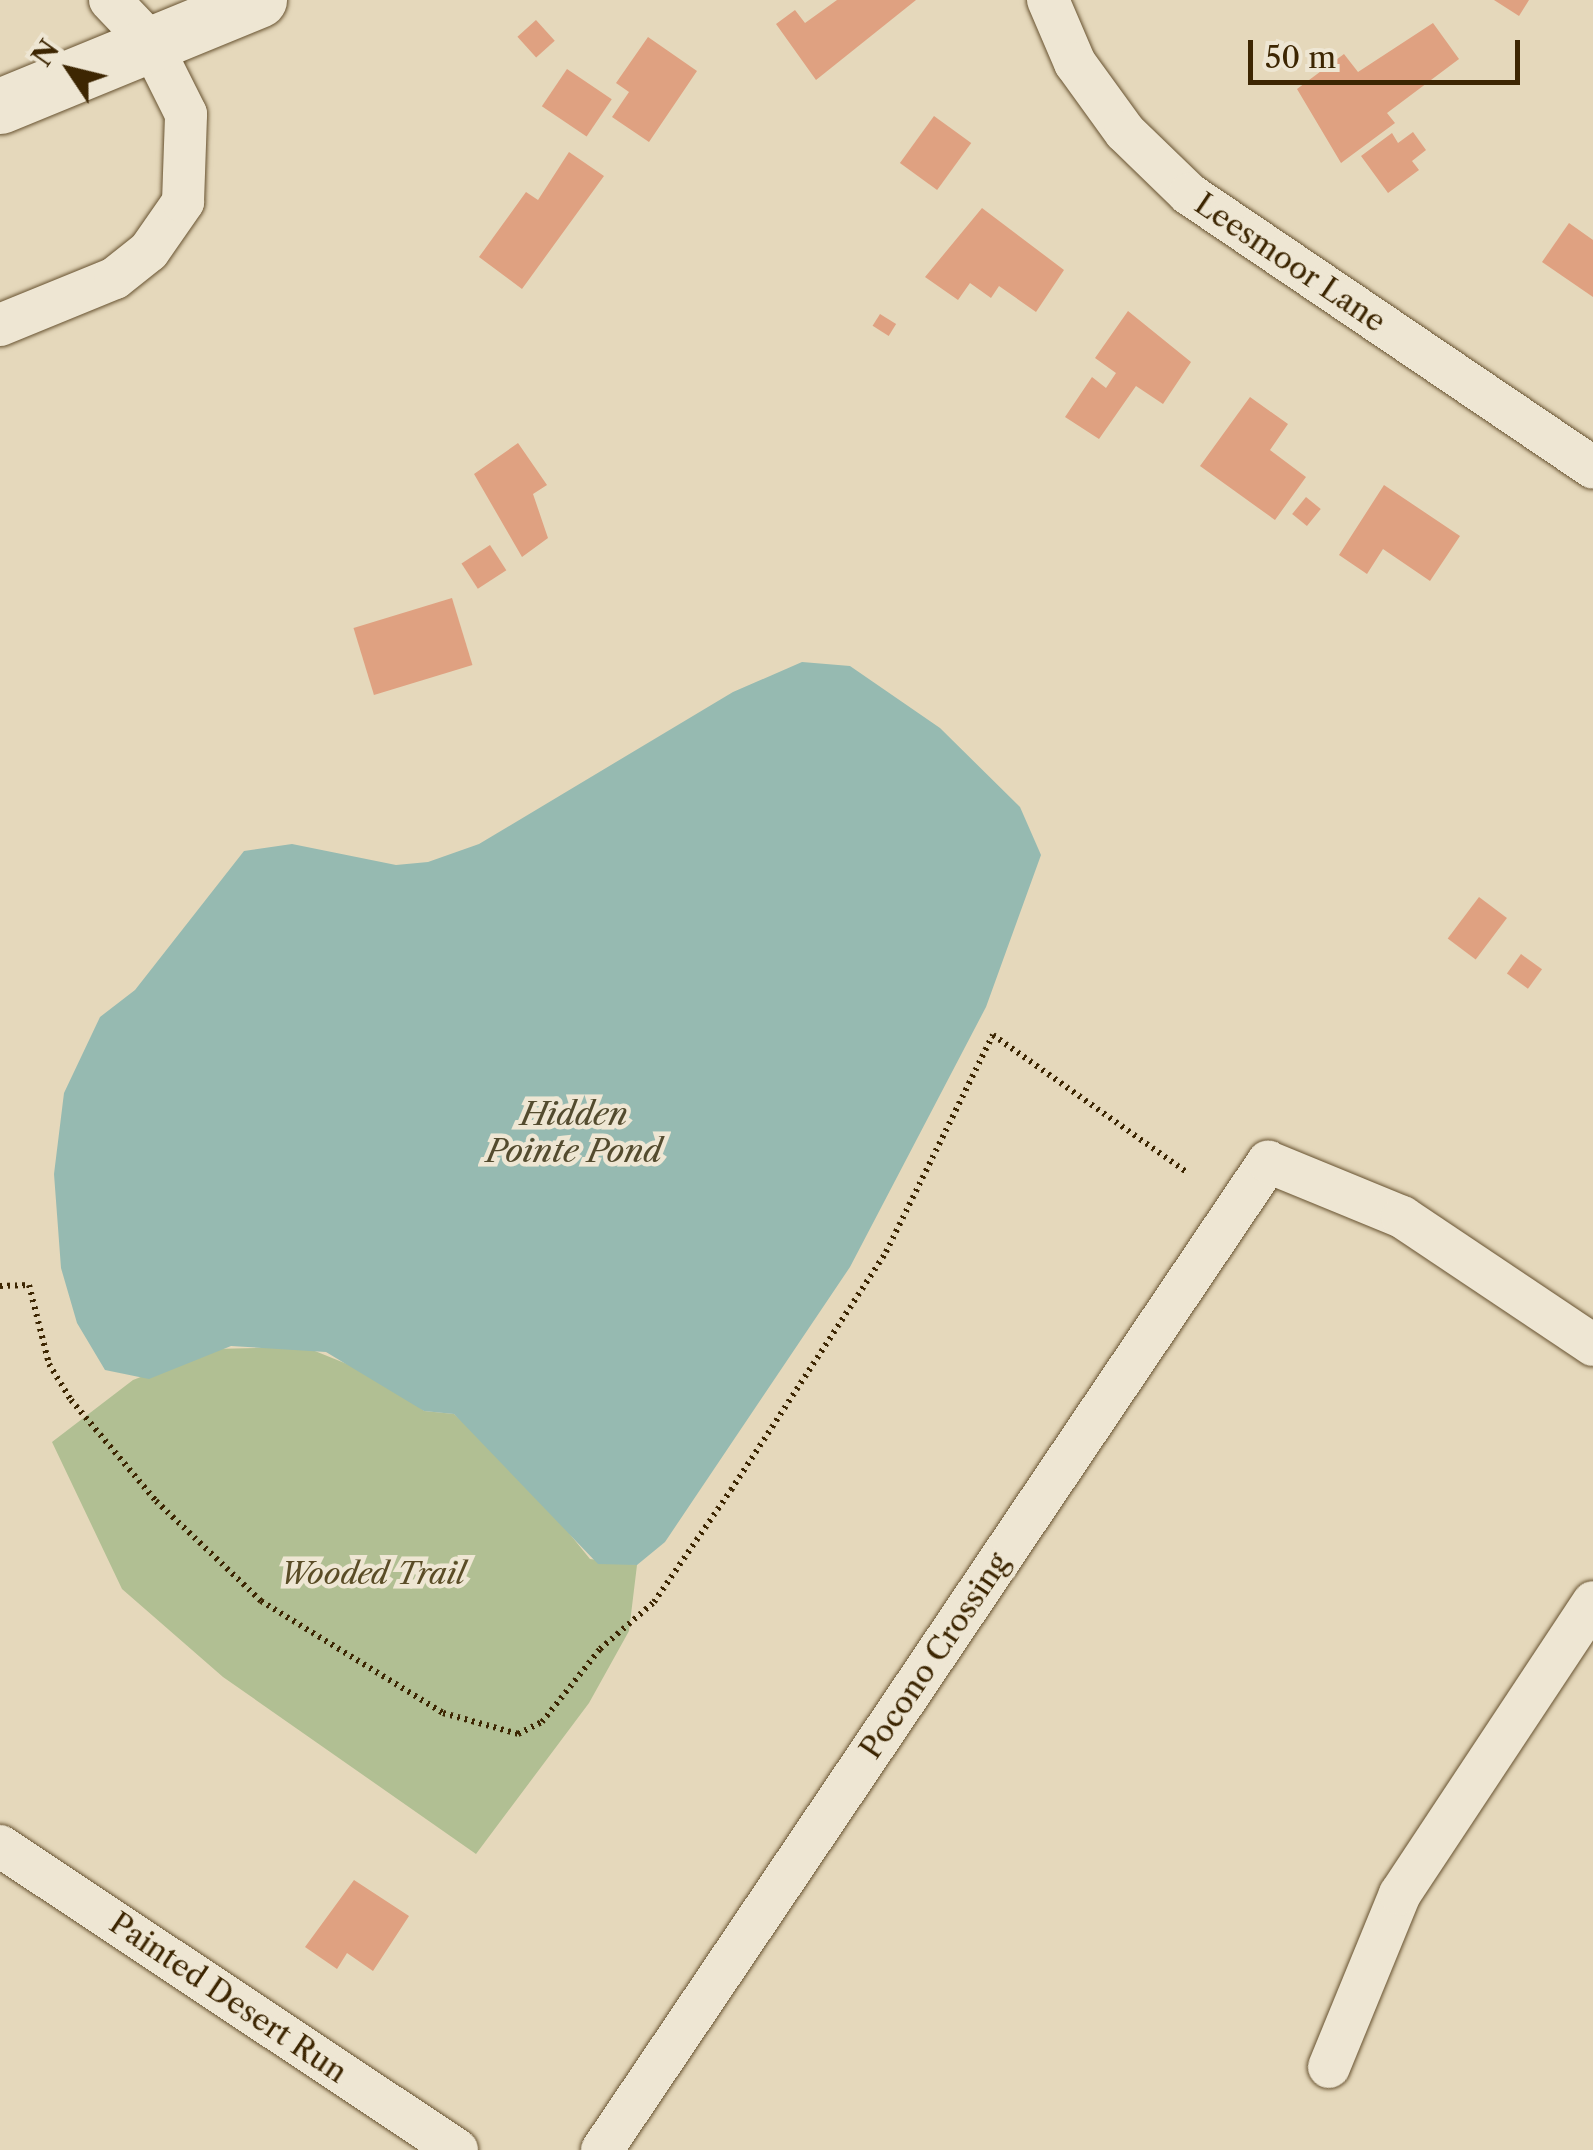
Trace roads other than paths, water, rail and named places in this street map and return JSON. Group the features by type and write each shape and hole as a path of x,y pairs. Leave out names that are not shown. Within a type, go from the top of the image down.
{"main road":[{"path":"0,106 259,0"}],"street":[{"path":"0,325 115,278 149,251 182,202 191,164 186,114 150,42 110,0"},
{"name":"Leesmoor Lane","path":"1048,0 1075,63 1125,132 1190,194 1593,468"},
{"name":"Pocono Crossing","path":"602,2150 1268,1162 1402,1217 1593,1346"},
{"path":"1328,2067 1400,1894 1593,1602"},
{"name":"Painted Desert Run","path":"0,1846 457,2150"}],"water":[{"name":"Hidden Pointe Pond","path":"802,662 850,666 940,728 1020,807 1041,855 986,1007 850,1267 665,1542 637,1565 598,1564 454,1414 424,1411 326,1352 231,1346 149,1379 105,1370 77,1323 61,1268 54,1174 64,1093 100,1017 135,990 244,851 292,844 396,865 428,862 479,844 733,692"}],"park label":[{"name":"Wooded Trail","path":"373,1574"}]}
